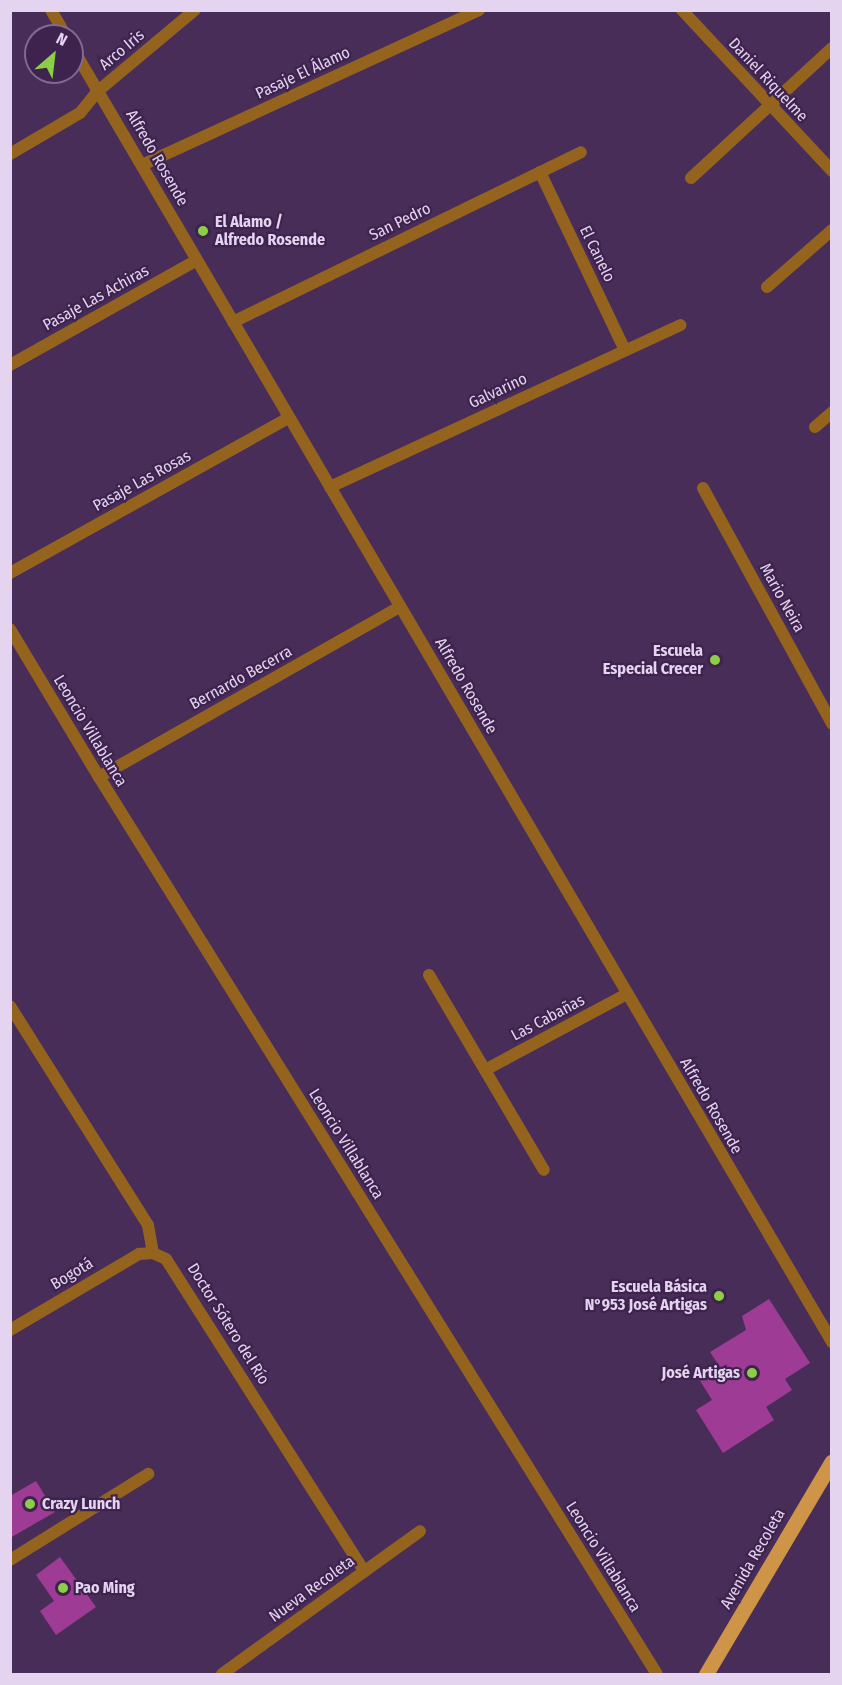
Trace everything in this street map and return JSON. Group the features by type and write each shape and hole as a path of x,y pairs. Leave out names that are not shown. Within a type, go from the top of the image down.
{"main road":[{"name":"Avenida Recoleta","path":"706,1674 831,1461"}],"street":[{"path":"51,10 59,24"},
{"name":"Arco Iris","path":"10,154 80,113 98,91 195,10"},
{"name":"Pasaje El Álamo","path":"142,165 478,11"},
{"name":"Daniel Riquelme","path":"683,11 831,171"},
{"path":"691,178 831,48"},
{"name":"Alfredo Rosende","path":"84,67 831,1342"},
{"name":"San Pedro","path":"233,322 581,152"},
{"name":"El Canelo","path":"540,172 626,350"},
{"path":"767,287 831,230"},
{"name":"Pasaje Las Achiras","path":"10,365 197,260"},
{"name":"Galvarino","path":"330,487 680,325"},
{"path":"815,428 831,412"},
{"name":"Pasaje Las Rosas","path":"10,573 289,418"},
{"name":"Mario Neira","path":"703,488 831,724"},
{"name":"Bernardo Becerra","path":"99,777 400,607"},
{"name":"Leoncio Villablanca","path":"10,629 99,777 657,1674"},
{"path":"429,975 544,1170"},
{"name":"Las Cabañas","path":"485,1070 627,994"},
{"path":"10,1006 148,1225 153,1253"},
{"name":"Bogotá","path":"10,1330 133,1257 153,1253"},
{"name":"Doctor Sótero del Río","path":"153,1253 171,1265 364,1571"},
{"path":"10,1560 148,1474"},
{"name":"Nueva Recoleta","path":"222,1674 420,1530"}],"building":[{"name":"José Artigas","path":"769,1299 810,1363 785,1379 792,1390 766,1407 774,1420 723,1453 696,1410 712,1400 699,1379 720,1367 710,1352 746,1330 742,1316"},
{"name":"Crazy Lunch","path":"36,1481 55,1512 10,1538 10,1496"},
{"name":"Pao Ming","path":"60,1557 96,1607 56,1635 40,1611 54,1601 36,1575"}],"place":[{"name":"El Alamo / Alfredo Rosende","path":"203,231"},
{"name":"Escuela Especial Crecer","path":"715,660"},
{"name":"Escuela Básica N°953 José Artigas","path":"719,1296"},
{"name":"José Artigas","path":"752,1373"},
{"name":"Crazy Lunch","path":"30,1504"},
{"name":"Pao Ming","path":"63,1588"}]}
